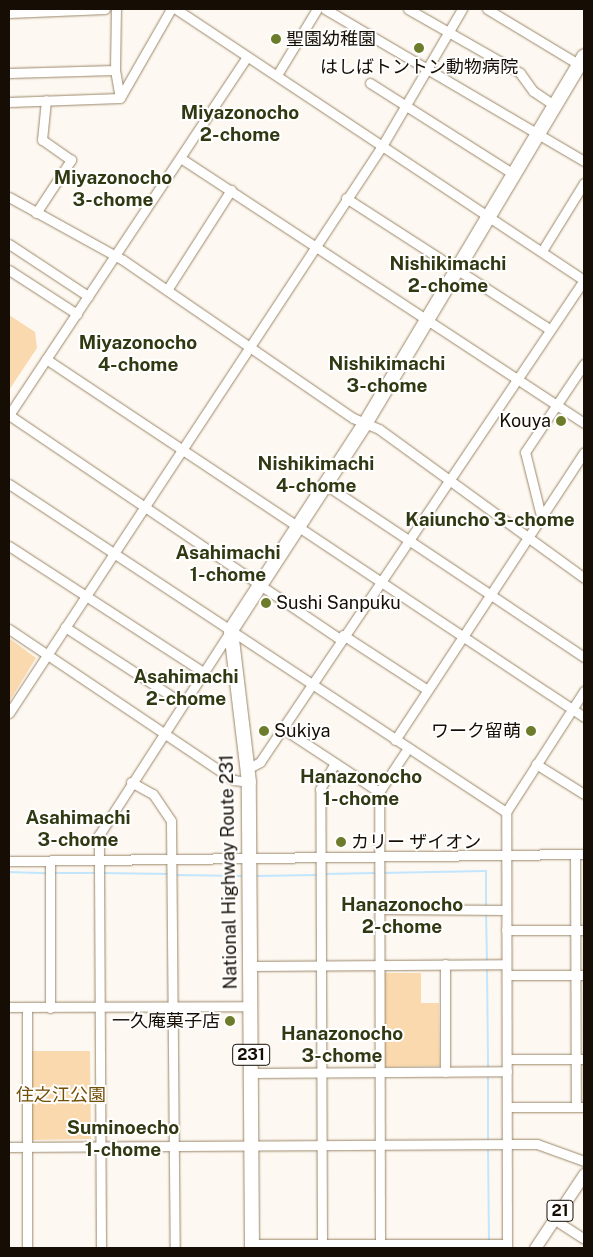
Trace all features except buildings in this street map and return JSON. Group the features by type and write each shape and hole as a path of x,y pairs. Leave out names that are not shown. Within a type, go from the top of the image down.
{"highway":[{"path":"231,630 365,424 538,134 583,63"},
{"name":"National Highway Route 231","path":"231,630 248,776 252,1246"}],"main road":[{"name":"21","path":"535,1248 584,1174"}],"street":[{"path":"9,13 105,9"},
{"path":"116,9 115,70 120,98"},
{"path":"120,98 171,9"},
{"path":"9,629 46,656 163,731 234,780 248,776 260,762 341,637 516,376 584,280 176,9"},
{"path":"277,75 317,9"},
{"path":"325,9 584,161"},
{"path":"408,9 520,73 532,91 555,106"},
{"path":"9,713 145,507 315,243 382,146 462,9"},
{"path":"487,9 583,63"},
{"path":"247,57 182,159 9,415 341,637 426,689"},
{"path":"9,73 115,70"},
{"path":"370,83 515,175"},
{"path":"9,102 120,98"},
{"path":"36,212 71,160 42,140 46,100"},
{"path":"182,159 315,243 584,423"},
{"path":"542,251 584,183"},
{"path":"167,290 231,190"},
{"path":"9,197 115,257 365,424 379,429 584,578"},
{"path":"346,198 550,330"},
{"path":"9,244 88,296"},
{"path":"9,270 77,314"},
{"path":"46,360 584,717"},
{"path":"541,516 525,452 584,364"},
{"path":"395,740 426,689 584,452"},
{"path":"9,484 506,812"},
{"path":"326,485 584,657"},
{"path":"9,546 203,672"},
{"path":"65,627 182,703"},
{"path":"100,1248 98,860 102,824 231,630"},
{"path":"252,1246 507,1246 506,812 584,691"},
{"path":"282,728 379,792"},
{"path":"380,1245 379,792 408,748"},
{"path":"322,1247 320,790 335,763"},
{"path":"536,764 584,794"},
{"path":"131,782 153,794 168,814 173,860 174,1006 172,1147 175,1248"},
{"path":"9,861 250,861 579,854 580,1107 508,1108"},
{"path":"50,861 50,1008"},
{"path":"379,909 506,910"},
{"path":"506,930 580,930"},
{"path":"444,964 445,1072"},
{"path":"250,966 506,964"},
{"path":"507,975 580,975"},
{"path":"9,1007 251,1006"},
{"path":"27,1008 27,1248"},
{"path":"507,1060 580,1059"},
{"path":"251,1073 507,1071"},
{"path":"9,1147 508,1145 553,1147 584,1161"},
{"path":"554,1220 584,1239"}],"green space":[{"path":"9,315 35,332 37,348 9,390"},
{"path":"9,638 36,658 9,702"},
{"path":"384,973 421,973 421,1003 439,1003 440,1066 385,1067"},
{"name":"住之江公園","path":"30,1051 90,1051 91,1139 31,1140"}],"waterway":[{"path":"381,873 486,871 486,906"},
{"path":"9,872 46,873"},
{"path":"54,873 96,873"},
{"path":"101,873 169,874"},
{"path":"324,874 376,873"},
{"path":"174,875 244,876"},
{"path":"256,876 316,875"},
{"path":"486,914 487,961"},
{"path":"487,966 488,1069"},
{"path":"488,1074 488,1141"},
{"path":"488,1146 489,1241"}],"place":[{"name":"聖園幼稚園","path":"276,39"},
{"name":"はしばトントン動物病院","path":"419,48"},
{"name":"Kouya","path":"561,421"},
{"name":"Sushi Sanpuku","path":"266,603"},
{"name":"Sukiya","path":"264,731"},
{"name":"ワーク留萌","path":"531,731"},
{"name":"カリー ザイオン","path":"341,842"},
{"name":"一久庵菓子店","path":"230,1021"}],"district":[{"name":"Miyazonocho 2-chome","path":"240,124"},
{"name":"Miyazonocho 3-chome","path":"113,189"},
{"name":"Nishikimachi 2-chome","path":"448,275"},
{"name":"Miyazonocho 4-chome","path":"138,354"},
{"name":"Nishikimachi 3-chome","path":"387,375"},
{"name":"Nishikimachi 4-chome","path":"316,475"},
{"name":"Kaiuncho 3-chome","path":"490,520"},
{"name":"Asahimachi 1-chome","path":"228,564"},
{"name":"Asahimachi 2-chome","path":"186,688"},
{"name":"Hanazonocho 1-chome","path":"361,788"},
{"name":"Asahimachi 3-chome","path":"78,829"},
{"name":"Hanazonocho 2-chome","path":"402,916"},
{"name":"Hanazonocho 3-chome","path":"342,1045"},
{"name":"Suminoecho 1-chome","path":"123,1139"}]}
